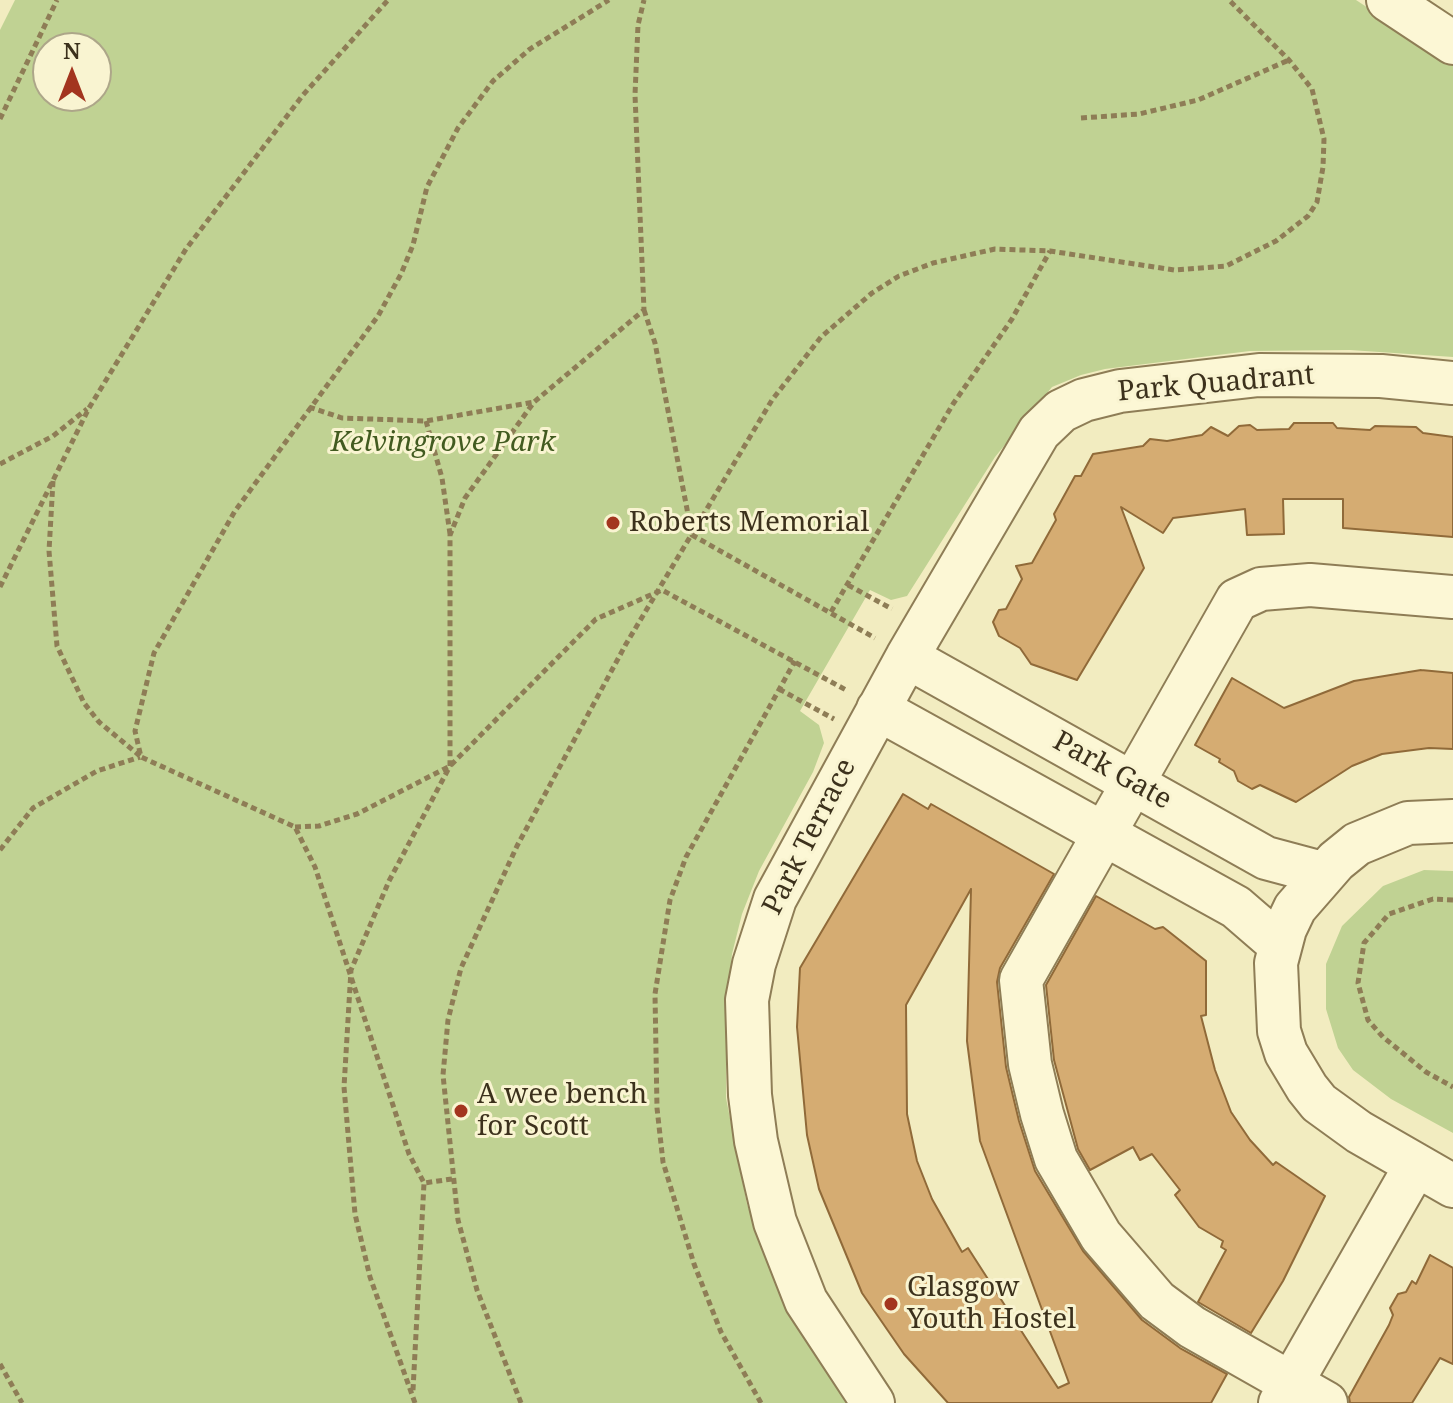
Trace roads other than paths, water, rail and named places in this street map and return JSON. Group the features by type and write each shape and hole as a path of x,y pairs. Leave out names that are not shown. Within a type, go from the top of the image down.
{"street":[{"path":"1388,0 1453,43"},
{"name":"Park Quadrant","path":"1039,432 1061,411 1103,395 1228,378 1313,373 1453,383"},
{"name":"Park Terrace","path":"873,1403 832,1345 788,1262 756,1141 746,1045 747,1000 765,924 794,859 1039,432"},
{"path":"1416,1165 1299,1397 1157,1301 1101,1236 1056,1159 1030,1064 1021,980 1237,600 1261,589 1310,585 1453,597"},
{"name":"Park Gate","path":"916,642 1134,784 1266,858 1322,873"},
{"path":"871,722 1105,835 1236,907 1280,945"},
{"path":"1453,821 1408,823 1357,844 1322,873 1295,908 1276,963 1279,1031 1296,1073 1319,1103 1335,1116 1453,1186"}],"place":[{"name":"Roberts Memorial","path":"613,523"},
{"name":"A wee bench for Scott","path":"461,1111"},
{"name":"Glasgow Youth Hostel","path":"891,1304"}],"park label":[{"name":"Kelvingrove Park","path":"443,443"}]}
